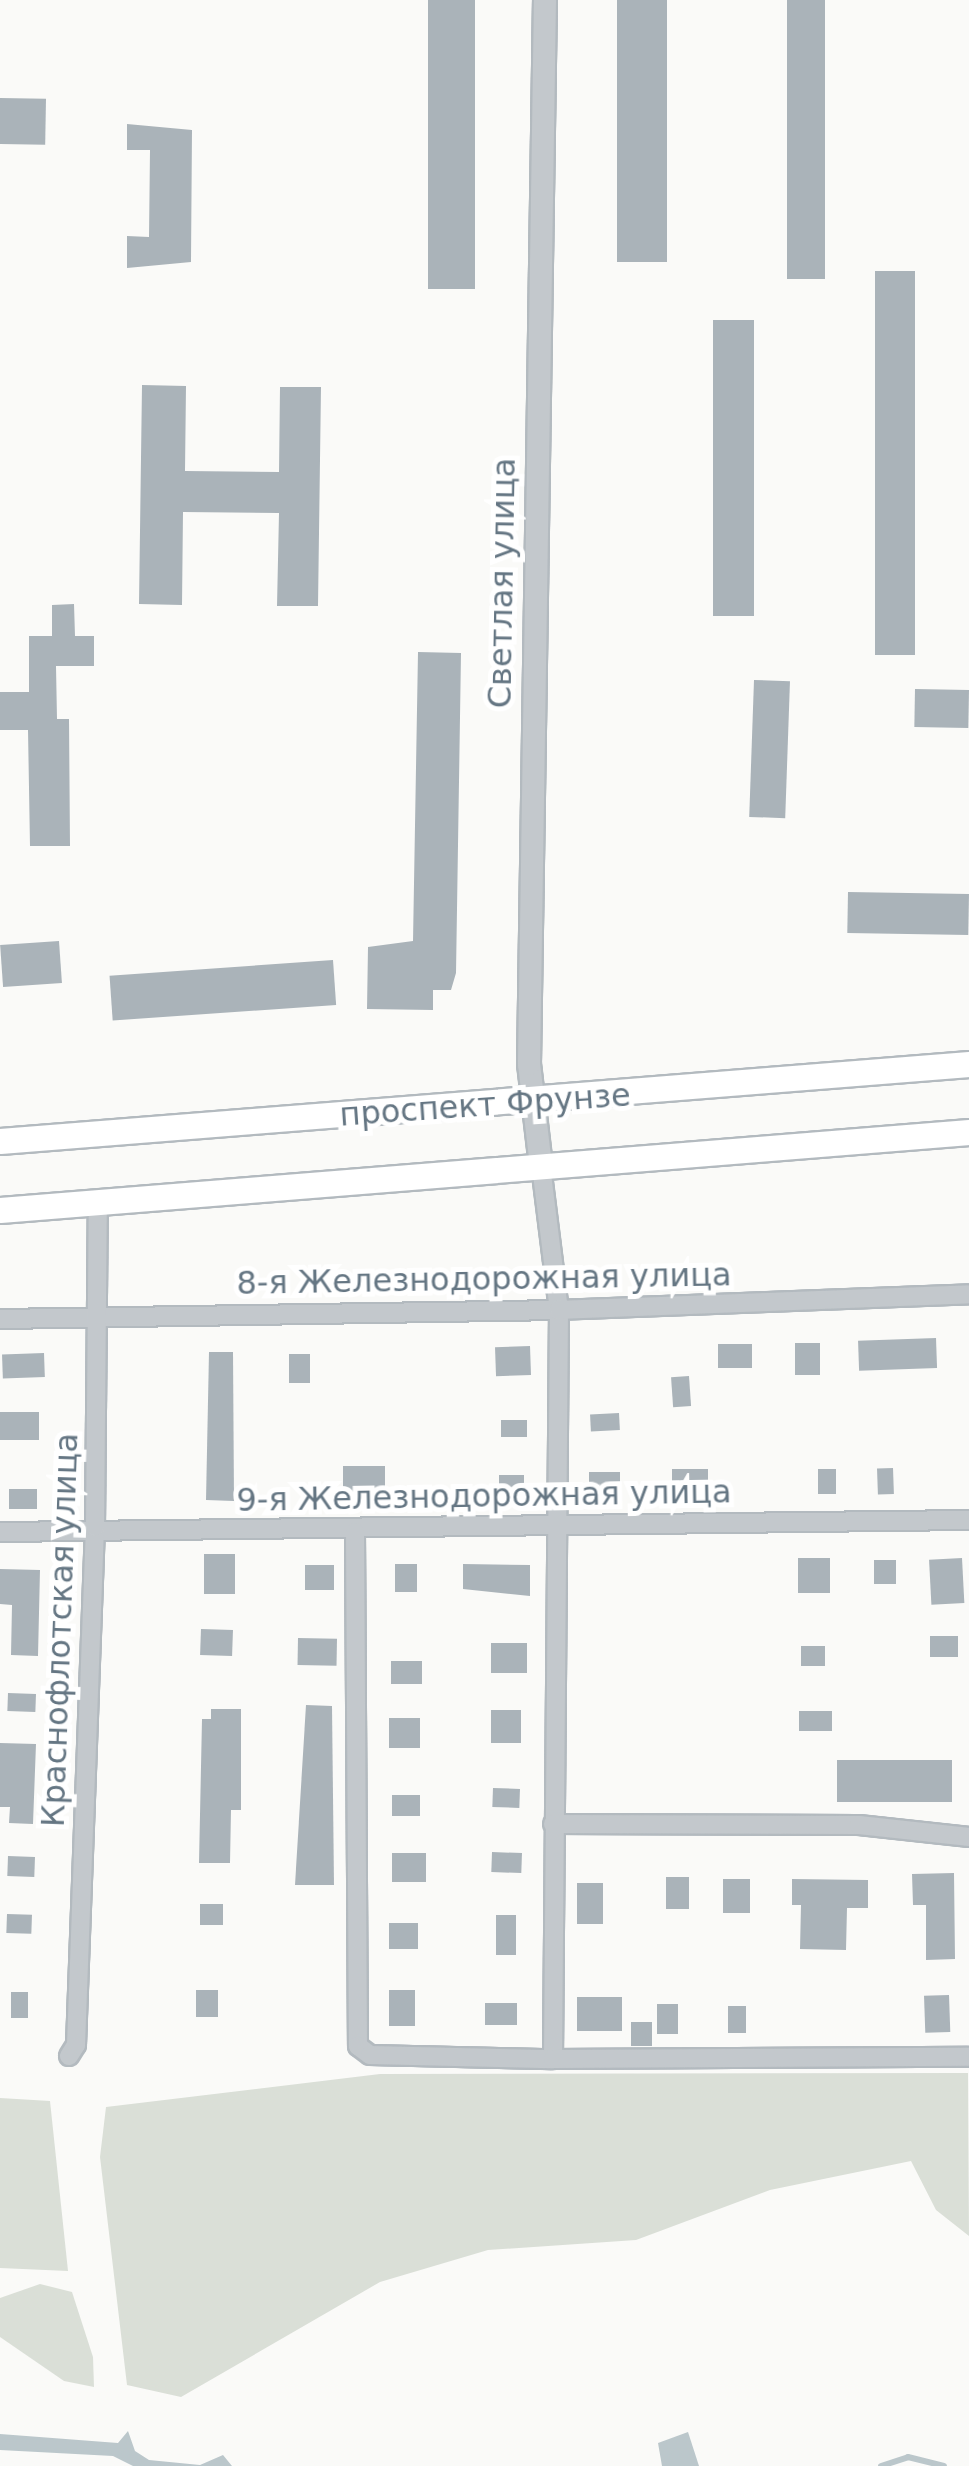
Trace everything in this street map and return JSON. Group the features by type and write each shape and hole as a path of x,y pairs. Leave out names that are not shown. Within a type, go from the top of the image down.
{"main road":[{"name":"проспект Фрунзе","path":"0,1141 534,1102 969,1064"},
{"name":"проспект Фрунзе","path":"0,1210 969,1132"}],"street":[{"name":"Светлая улица","path":"541,1166 534,1102 545,0"},
{"path":"541,1166 559,1310 561,1526 552,1824 553,2058"},
{"name":"Краснофлотская улица","path":"68,2056 76,2045 94,1527 98,1202"},
{"name":"8-я Железнодорожная улица","path":"0,1320 559,1310 969,1294"},
{"name":"9-я Железнодорожная улица","path":"0,1532 94,1527 356,1532 969,1520"},
{"path":"356,1532 358,2046 370,2056 969,2056"},
{"path":"552,1824 858,1825 969,1838"}],"shaded area":[{"path":"968,2073 969,2236 936,2210 911,2161 770,2190 636,2240 488,2250 380,2282 181,2397 127,2385 100,2157 106,2107 380,2074"},
{"path":"0,2098 50,2101 68,2271 0,2268"},
{"path":"40,2284 72,2292 93,2357 94,2387 64,2381 0,2337 0,2298"},
{"path":"128,2431 135,2451 149,2460 200,2465 223,2455 232,2466 133,2466 113,2456 0,2450 0,2434 118,2443"},
{"path":"688,2432 699,2466 662,2466 658,2443"}],"building":[{"path":"428,0 475,0 475,289 428,289"},
{"path":"617,0 667,0 667,262 617,262"},
{"path":"787,0 825,0 825,279 787,279"},
{"path":"0,98 46,99 45,145 0,144"},
{"path":"127,124 192,130 191,262 127,268 127,236 149,237 150,150 127,150"},
{"path":"875,271 915,271 915,655 875,655"},
{"path":"713,320 754,320 754,616 713,616"},
{"path":"142,385 186,386 185,471 279,472 280,387 321,387 318,606 277,606 279,513 183,512 182,605 139,604"},
{"path":"74,604 75,636 94,636 94,666 56,666 57,719 69,719 70,846 30,846 28,730 0,730 0,692 29,692 29,636 52,636 52,605"},
{"path":"418,652 461,653 456,973 451,990 433,990 433,1010 367,1009 368,947 413,941"},
{"path":"754,680 790,681 785,818 749,817"},
{"path":"915,689 969,690 968,728 914,727"},
{"path":"848,892 969,894 968,935 847,933"},
{"path":"59,941 62,983 3,987 0,945"},
{"path":"333,960 336,1005 113,1021 110,976"},
{"path":"936,1338 937,1368 859,1371 858,1341"},
{"path":"795,1343 820,1343 820,1375 795,1375"},
{"path":"718,1344 752,1344 752,1368 718,1368"},
{"path":"530,1346 531,1375 496,1376 495,1347"},
{"path":"209,1352 233,1352 234,1501 206,1500"},
{"path":"44,1353 45,1377 3,1378 2,1354"},
{"path":"289,1354 310,1354 310,1383 289,1383"},
{"path":"689,1376 691,1406 673,1407 671,1377"},
{"path":"0,1412 39,1412 39,1440 0,1440"},
{"path":"619,1413 620,1430 591,1431 590,1415"},
{"path":"501,1420 527,1420 527,1437 501,1437"},
{"path":"343,1466 385,1466 385,1502 343,1502"},
{"path":"893,1468 894,1494 878,1495 877,1469"},
{"path":"672,1469 708,1469 708,1496 672,1496"},
{"path":"818,1469 836,1469 836,1494 818,1494"},
{"path":"589,1472 620,1472 620,1496 589,1496"},
{"path":"499,1475 524,1475 524,1495 499,1495"},
{"path":"9,1489 37,1489 37,1509 9,1509"},
{"path":"204,1554 235,1554 235,1594 204,1594"},
{"path":"798,1558 830,1558 830,1593 798,1593"},
{"path":"962,1558 964,1603 931,1605 929,1560"},
{"path":"874,1560 896,1560 896,1584 874,1584"},
{"path":"395,1564 417,1564 417,1592 395,1592"},
{"path":"463,1564 530,1565 530,1596 463,1589"},
{"path":"305,1565 334,1565 334,1590 305,1590"},
{"path":"0,1569 40,1570 38,1656 11,1655 12,1605 0,1604"},
{"path":"201,1629 233,1630 232,1656 200,1655"},
{"path":"930,1636 958,1636 958,1657 930,1657"},
{"path":"298,1638 337,1639 337,1666 298,1665"},
{"path":"491,1643 527,1643 527,1673 491,1673"},
{"path":"801,1646 825,1646 825,1666 801,1666"},
{"path":"391,1661 422,1661 422,1684 391,1684"},
{"path":"8,1693 36,1694 35,1712 7,1711"},
{"path":"306,1705 332,1706 334,1885 295,1885"},
{"path":"211,1709 241,1709 241,1810 231,1810 230,1863 199,1863 202,1719 211,1719"},
{"path":"491,1710 521,1710 521,1743 491,1743"},
{"path":"799,1711 832,1711 832,1731 799,1731"},
{"path":"389,1718 420,1718 420,1748 389,1748"},
{"path":"0,1743 36,1744 33,1824 9,1823 10,1807 0,1807"},
{"path":"837,1760 952,1760 952,1802 837,1802"},
{"path":"493,1788 520,1789 519,1808 492,1807"},
{"path":"392,1795 420,1795 420,1816 392,1816"},
{"path":"492,1852 522,1853 521,1873 491,1872"},
{"path":"392,1853 426,1853 426,1882 392,1882"},
{"path":"8,1856 35,1857 34,1877 7,1876"},
{"path":"954,1873 955,1959 926,1960 926,1905 913,1905 912,1874"},
{"path":"666,1877 689,1877 689,1909 666,1909"},
{"path":"723,1879 750,1879 750,1913 723,1913"},
{"path":"792,1879 868,1880 868,1908 847,1908 846,1950 800,1949 801,1905 792,1905"},
{"path":"577,1883 603,1883 603,1924 577,1924"},
{"path":"200,1904 223,1904 223,1925 200,1925"},
{"path":"7,1914 32,1915 31,1934 6,1933"},
{"path":"496,1915 516,1915 516,1955 496,1955"},
{"path":"389,1923 418,1923 418,1949 389,1949"},
{"path":"196,1990 218,1990 218,2017 196,2017"},
{"path":"389,1990 415,1990 415,2026 389,2026"},
{"path":"11,1992 28,1992 28,2018 11,2018"},
{"path":"949,1995 950,2032 925,2033 924,1996"},
{"path":"577,1997 622,1997 622,2031 577,2031"},
{"path":"485,2003 517,2003 517,2025 485,2025"},
{"path":"657,2004 678,2004 678,2034 657,2034"},
{"path":"728,2006 746,2006 746,2033 728,2033"},
{"path":"631,2022 652,2022 652,2046 631,2046"}],"waterway":[{"path":"881,2466 908,2457 944,2466"}]}
